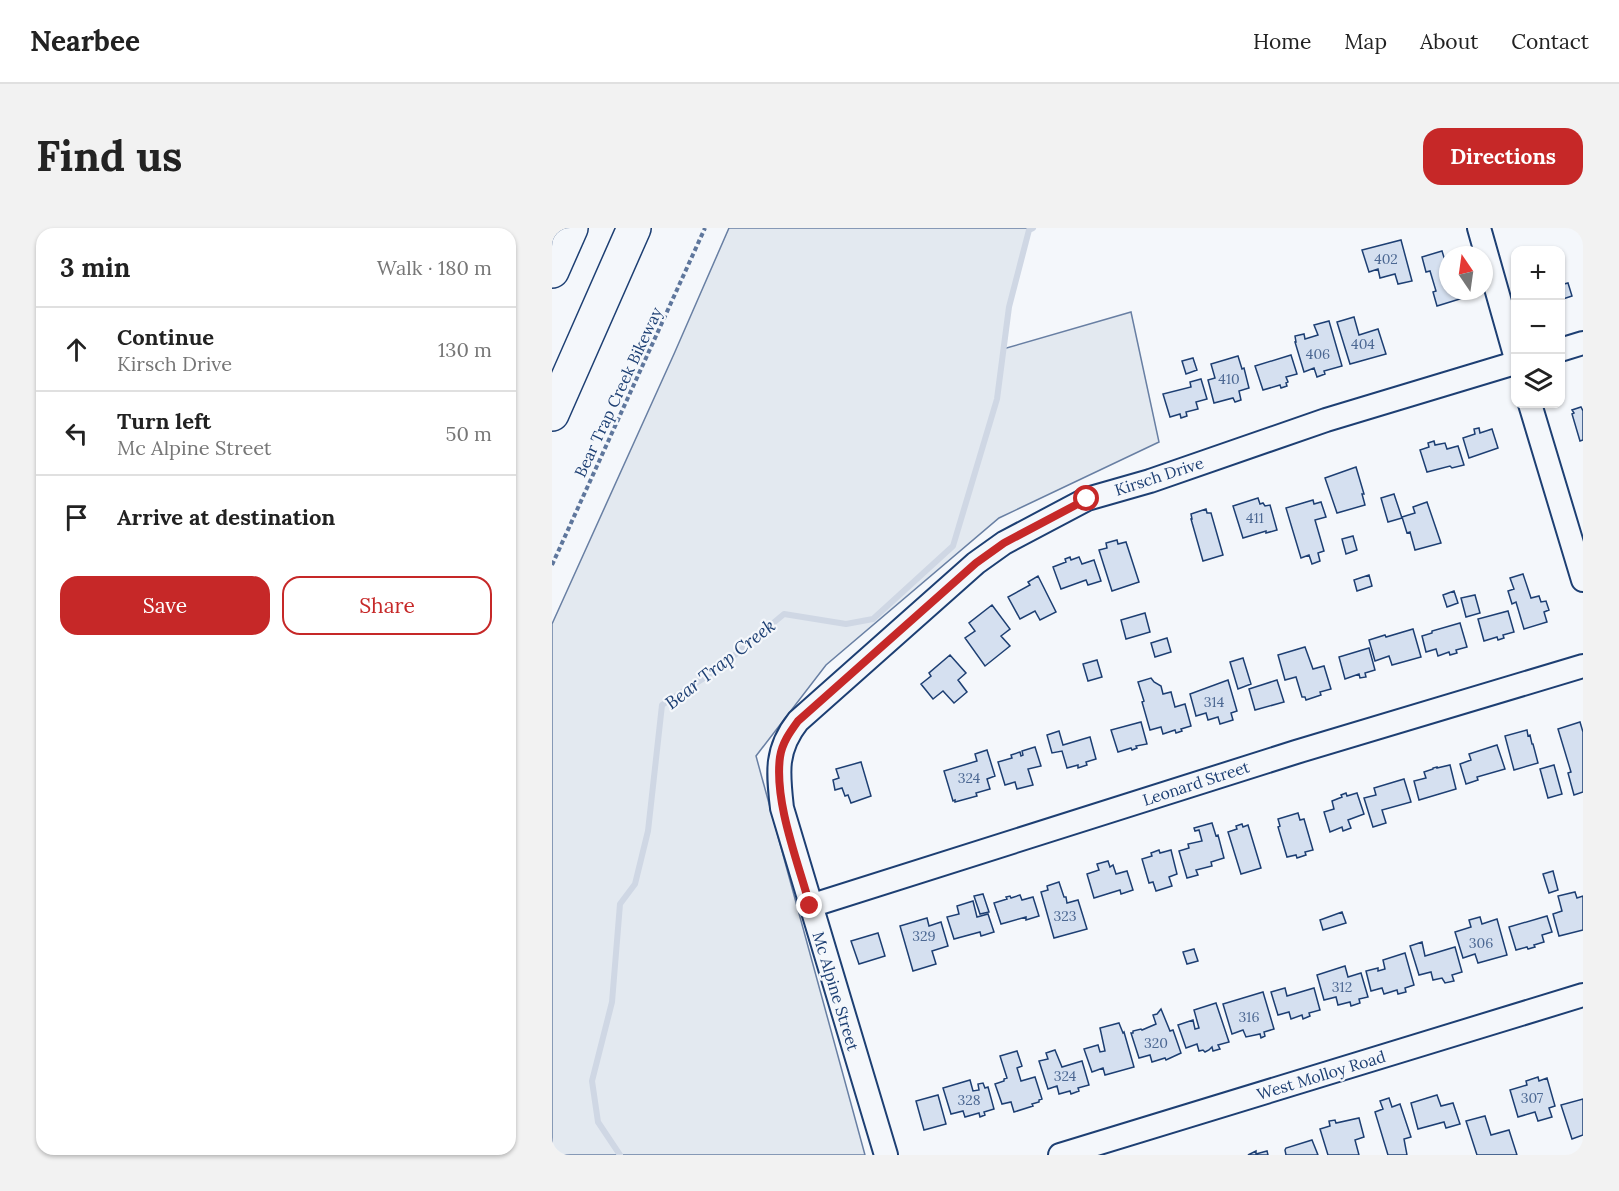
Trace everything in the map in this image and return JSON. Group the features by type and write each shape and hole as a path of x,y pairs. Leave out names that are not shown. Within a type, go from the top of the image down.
{"highway":[{"path":"552,271 571,228"},
{"path":"552,414 634,228"}],"street":[{"path":"1479,228 1514,354"},
{"path":"1565,348 1583,343"},
{"name":"Kirsch Drive","path":"780,756 788,735 798,721 976,563 1004,543 1087,499 1150,481 1326,420 1511,364"},
{"path":"1531,408 1583,580"},
{"name":"Leonard Street","path":"810,906 1296,752 1583,666"},
{"name":"Mc Alpine Street","path":"780,756 779,783 782,808 886,1155"},
{"name":"West Molloy Road","path":"1060,1155 1583,995"}],"path":[{"name":"Bear Trap Creek Bikeway","path":"552,565 705,228"}],"shaded area":[{"path":"729,228 1033,228 1029,230 1009,307 1003,349 1131,312 1159,442 999,518 826,665 756,756 865,1155 552,1155 552,624"}],"building":[{"path":"1401,240 1412,281 1398,284 1395,274 1380,278 1378,269 1369,272 1362,250"},
{"path":"1439,252 1439,300 1456,300 1437,306 1433,292 1436,291 1430,271 1426,272 1422,257"},
{"path":"1568,283 1572,296 1565,298 1565,284"},
{"path":"1354,317 1359,335 1378,329 1386,354 1350,364 1337,322"},
{"path":"1329,321 1342,366 1324,371 1325,374 1317,377 1314,368 1304,372 1295,336 1304,334 1305,339 1318,335 1314,325"},
{"path":"1291,355 1297,374 1286,377 1287,386 1281,388 1280,385 1263,390 1255,366"},
{"path":"1238,356 1249,388 1239,391 1241,400 1235,402 1233,398 1214,403 1208,380 1215,378 1211,364"},
{"path":"1193,358 1197,370 1186,374 1182,361"},
{"path":"1201,379 1207,399 1196,402 1198,409 1186,412 1187,416 1181,418 1180,414 1170,417 1163,394 1191,387 1190,382"},
{"path":"1581,407 1583,440 1580,441 1572,410"},
{"path":"1479,428 1480,433 1492,429 1498,448 1469,458 1463,438 1475,434 1474,429"},
{"path":"1434,441 1435,445 1445,443 1447,449 1458,446 1464,465 1427,472 1420,450 1429,447 1428,443"},
{"path":"1356,467 1365,505 1337,513 1325,478"},
{"path":"1394,494 1402,518 1388,522 1381,498"},
{"path":"1258,498 1260,504 1270,505 1277,530 1243,538 1233,506"},
{"path":"1313,500 1314,504 1321,502 1326,517 1315,520 1324,551 1318,553 1320,561 1312,564 1309,555 1301,558 1286,508"},
{"path":"1427,502 1441,543 1415,550 1410,532 1407,533 1402,517 1415,513 1413,507"},
{"path":"1206,509 1207,513 1211,513 1223,555 1203,561 1191,514"},
{"path":"1353,536 1357,550 1346,554 1342,539"},
{"path":"1117,540 1118,544 1126,542 1139,582 1112,591 1099,550 1107,548 1106,543"},
{"path":"1070,557 1071,560 1079,557 1082,564 1094,560 1101,581 1088,585 1086,580 1061,589 1053,567 1066,562 1065,559"},
{"path":"1523,574 1531,598 1539,596 1541,602 1546,601 1549,610 1544,612 1547,622 1524,629 1516,602 1512,604 1508,591 1514,589 1510,578"},
{"path":"1369,575 1372,586 1357,591 1354,580"},
{"path":"1038,576 1056,612 1040,620 1035,611 1020,619 1008,597 1030,585 1028,582"},
{"path":"1454,591 1458,603 1447,607 1443,595"},
{"path":"1475,595 1480,613 1466,617 1461,598"},
{"path":"992,605 1010,629 1001,636 1010,646 985,666 965,638 975,631 969,623"},
{"path":"1508,611 1514,632 1503,635 1504,638 1498,640 1497,637 1484,641 1478,619"},
{"path":"1145,613 1150,632 1126,639 1121,620"},
{"path":"1460,623 1467,647 1456,650 1457,653 1450,655 1449,652 1438,656 1436,649 1426,652 1422,636"},
{"path":"1413,629 1421,657 1392,665 1389,656 1375,661 1369,640"},
{"path":"1167,638 1171,652 1155,657 1151,643"},
{"path":"1305,647 1313,669 1324,666 1331,689 1306,700 1302,697 1296,677 1285,680 1278,655"},
{"path":"1369,648 1375,670 1365,673 1366,677 1360,678 1359,674 1345,679 1339,657"},
{"path":"950,655 966,673 958,680 967,692 954,703 943,691 933,699 921,684 931,676 929,673"},
{"path":"1243,658 1251,684 1238,689 1230,662"},
{"path":"1097,660 1102,677 1088,681 1083,664"},
{"path":"1151,678 1161,686 1163,694 1171,692 1175,707 1185,704 1191,726 1176,733 1175,730 1163,734 1161,727 1150,730 1138,682"},
{"path":"1228,680 1237,711 1231,713 1233,720 1220,724 1218,717 1208,720 1206,713 1196,716 1190,694"},
{"path":"1277,680 1284,702 1255,710 1249,689"},
{"path":"1141,722 1147,744 1118,752 1111,730"},
{"path":"1580,722 1583,732 1583,792 1574,795 1568,773 1571,772 1558,729"},
{"path":"1527,730 1538,763 1514,770 1505,736"},
{"path":"1059,731 1063,745 1090,737 1096,759 1078,768 1078,765 1067,768 1062,751 1052,753 1047,735"},
{"path":"1497,745 1505,769 1477,777 1478,780 1466,784 1460,764 1471,760 1469,754"},
{"path":"1035,747 1041,766 1028,769 1033,785 1017,789 1015,782 1005,785 998,762 1012,758 1011,755 1020,752 1021,756 1022,751"},
{"path":"987,750 995,776 987,779 990,789 976,793 977,796 953,801 944,771 977,761 975,754"},
{"path":"861,762 871,796 851,803 842,788 835,790 833,780 839,778 836,769"},
{"path":"1450,765 1456,789 1419,800 1414,781 1426,778 1424,772 1433,768"},
{"path":"1554,765 1562,794 1548,798 1540,769"},
{"path":"1404,779 1411,802 1382,810 1386,823 1373,827 1364,798 1376,795 1374,788"},
{"path":"1346,793 1347,796 1357,793 1364,814 1348,820 1351,828 1343,831 1342,827 1330,832 1324,812 1334,809 1332,801"},
{"path":"1298,813 1300,820 1304,819 1313,850 1297,858 1296,855 1287,857 1278,827 1280,826 1278,819"},
{"path":"1212,823 1224,858 1211,862 1212,866 1196,870 1198,875 1187,878 1179,851 1189,848 1188,844 1202,841 1199,830 1195,831 1194,828"},
{"path":"1242,824 1243,827 1248,825 1261,868 1241,874 1228,832 1237,829 1236,826"},
{"path":"1159,850 1160,853 1171,850 1177,874 1169,877 1172,886 1156,891 1153,882 1149,883 1142,859 1152,856 1151,853"},
{"path":"1108,861 1110,867 1113,865 1116,874 1127,871 1133,890 1121,894 1120,890 1094,898 1087,874 1099,870 1097,864"},
{"path":"1553,871 1558,890 1549,893 1543,874"},
{"path":"1059,882 1067,903 1078,900 1087,929 1054,938 1041,892 1048,890 1047,886"},
{"path":"1575,892 1577,898 1583,896 1583,930 1559,936 1553,914 1562,911 1558,896"},
{"path":"983,894 989,912 980,914 974,896"},
{"path":"1020,895 1022,900 1033,897 1039,916 1001,924 994,903 1007,899 1006,897"},
{"path":"973,901 977,917 988,914 994,932 981,936 980,932 954,939 947,917 959,914 957,906"},
{"path":"1342,912 1346,923 1323,930 1320,920"},
{"path":"1547,916 1552,932 1542,935 1544,942 1528,949 1527,947 1516,950 1509,927"},
{"path":"1480,917 1482,924 1497,919 1507,955 1478,963 1475,954 1463,958 1455,932 1471,927 1469,920"},
{"path":"927,918 929,926 941,922 948,946 932,951 936,964 913,971 900,926"},
{"path":"878,933 885,956 859,964 851,941"},
{"path":"1422,942 1425,956 1455,947 1462,972 1452,975 1454,981 1445,983 1442,978 1433,980 1431,972 1419,975 1410,946"},
{"path":"1194,949 1198,961 1187,964 1183,952"},
{"path":"1405,953 1414,985 1405,988 1406,992 1398,994 1397,990 1384,994 1382,988 1371,991 1366,971 1385,969 1383,960"},
{"path":"1345,966 1348,977 1361,973 1368,997 1359,999 1360,1003 1351,1006 1350,1002 1338,1005 1336,997 1324,1000 1317,975"},
{"path":"1285,988 1287,996 1314,988 1320,1010 1309,1013 1310,1016 1303,1019 1302,1015 1291,1019 1289,1012 1278,1015 1271,992"},
{"path":"1263,992 1274,1029 1264,1032 1265,1036 1261,1038 1260,1034 1246,1037 1243,1030 1232,1034 1223,1004"},
{"path":"1216,1003 1229,1042 1218,1045 1220,1049 1213,1051 1212,1047 1205,1052 1199,1051 1197,1044 1186,1048 1178,1025 1193,1020 1195,1029 1199,1028 1194,1010"},
{"path":"1161,1009 1170,1031 1173,1030 1181,1053 1166,1060 1165,1058 1152,1062 1150,1055 1139,1058 1131,1033 1156,1024 1153,1015"},
{"path":"1119,1023 1124,1032 1134,1067 1105,1075 1103,1068 1092,1072 1084,1049 1098,1045 1100,1052 1105,1051 1100,1028"},
{"path":"1055,1050 1062,1067 1082,1061 1089,1085 1078,1088 1079,1091 1071,1094 1070,1091 1059,1094 1057,1086 1048,1089 1039,1061 1048,1059 1046,1053"},
{"path":"1017,1051 1022,1066 1017,1068 1021,1081 1035,1077 1042,1099 1032,1104 1033,1106 1014,1112 1011,1102 1002,1104 995,1084 1007,1078 1000,1056"},
{"path":"1538,1077 1539,1081 1547,1078 1555,1106 1549,1108 1552,1117 1538,1121 1535,1112 1518,1117 1510,1090 1527,1085 1526,1081"},
{"path":"970,1080 973,1091 979,1090 978,1084 983,1083 985,1088 988,1087 994,1109 984,1112 985,1115 980,1117 979,1113 965,1117 963,1111 951,1114 943,1088"},
{"path":"938,1095 946,1124 924,1130 916,1101"},
{"path":"1437,1095 1441,1106 1453,1103 1460,1124 1446,1128 1444,1122 1418,1129 1411,1103"},
{"path":"1389,1098 1392,1107 1400,1104 1411,1137 1404,1139 1407,1155 1388,1155 1375,1112 1383,1109 1380,1101"},
{"path":"1583,1099 1583,1135 1572,1139 1561,1105"},
{"path":"1485,1116 1491,1135 1509,1130 1517,1155 1477,1155 1466,1121"},
{"path":"1359,1118 1364,1137 1355,1140 1359,1155 1328,1155 1320,1129 1330,1126 1329,1121 1335,1120 1336,1123"},
{"path":"1312,1140 1318,1155 1286,1155 1286,1148"},
{"path":"1256,1151 1256,1154 1267,1151 1268,1155 1248,1155"}],"waterway":[{"name":"Bear Trap Creek","path":"620,1155 598,1122 592,1081 612,1002 620,904 635,884 648,831 662,705 718,669 784,614 846,624 873,619 953,546 997,399 1009,307 1029,230 1033,228"}],"route":[{"path":"810,906 782,808 779,783 780,756 788,735 798,721 976,563 1004,543 1087,499"}]}
